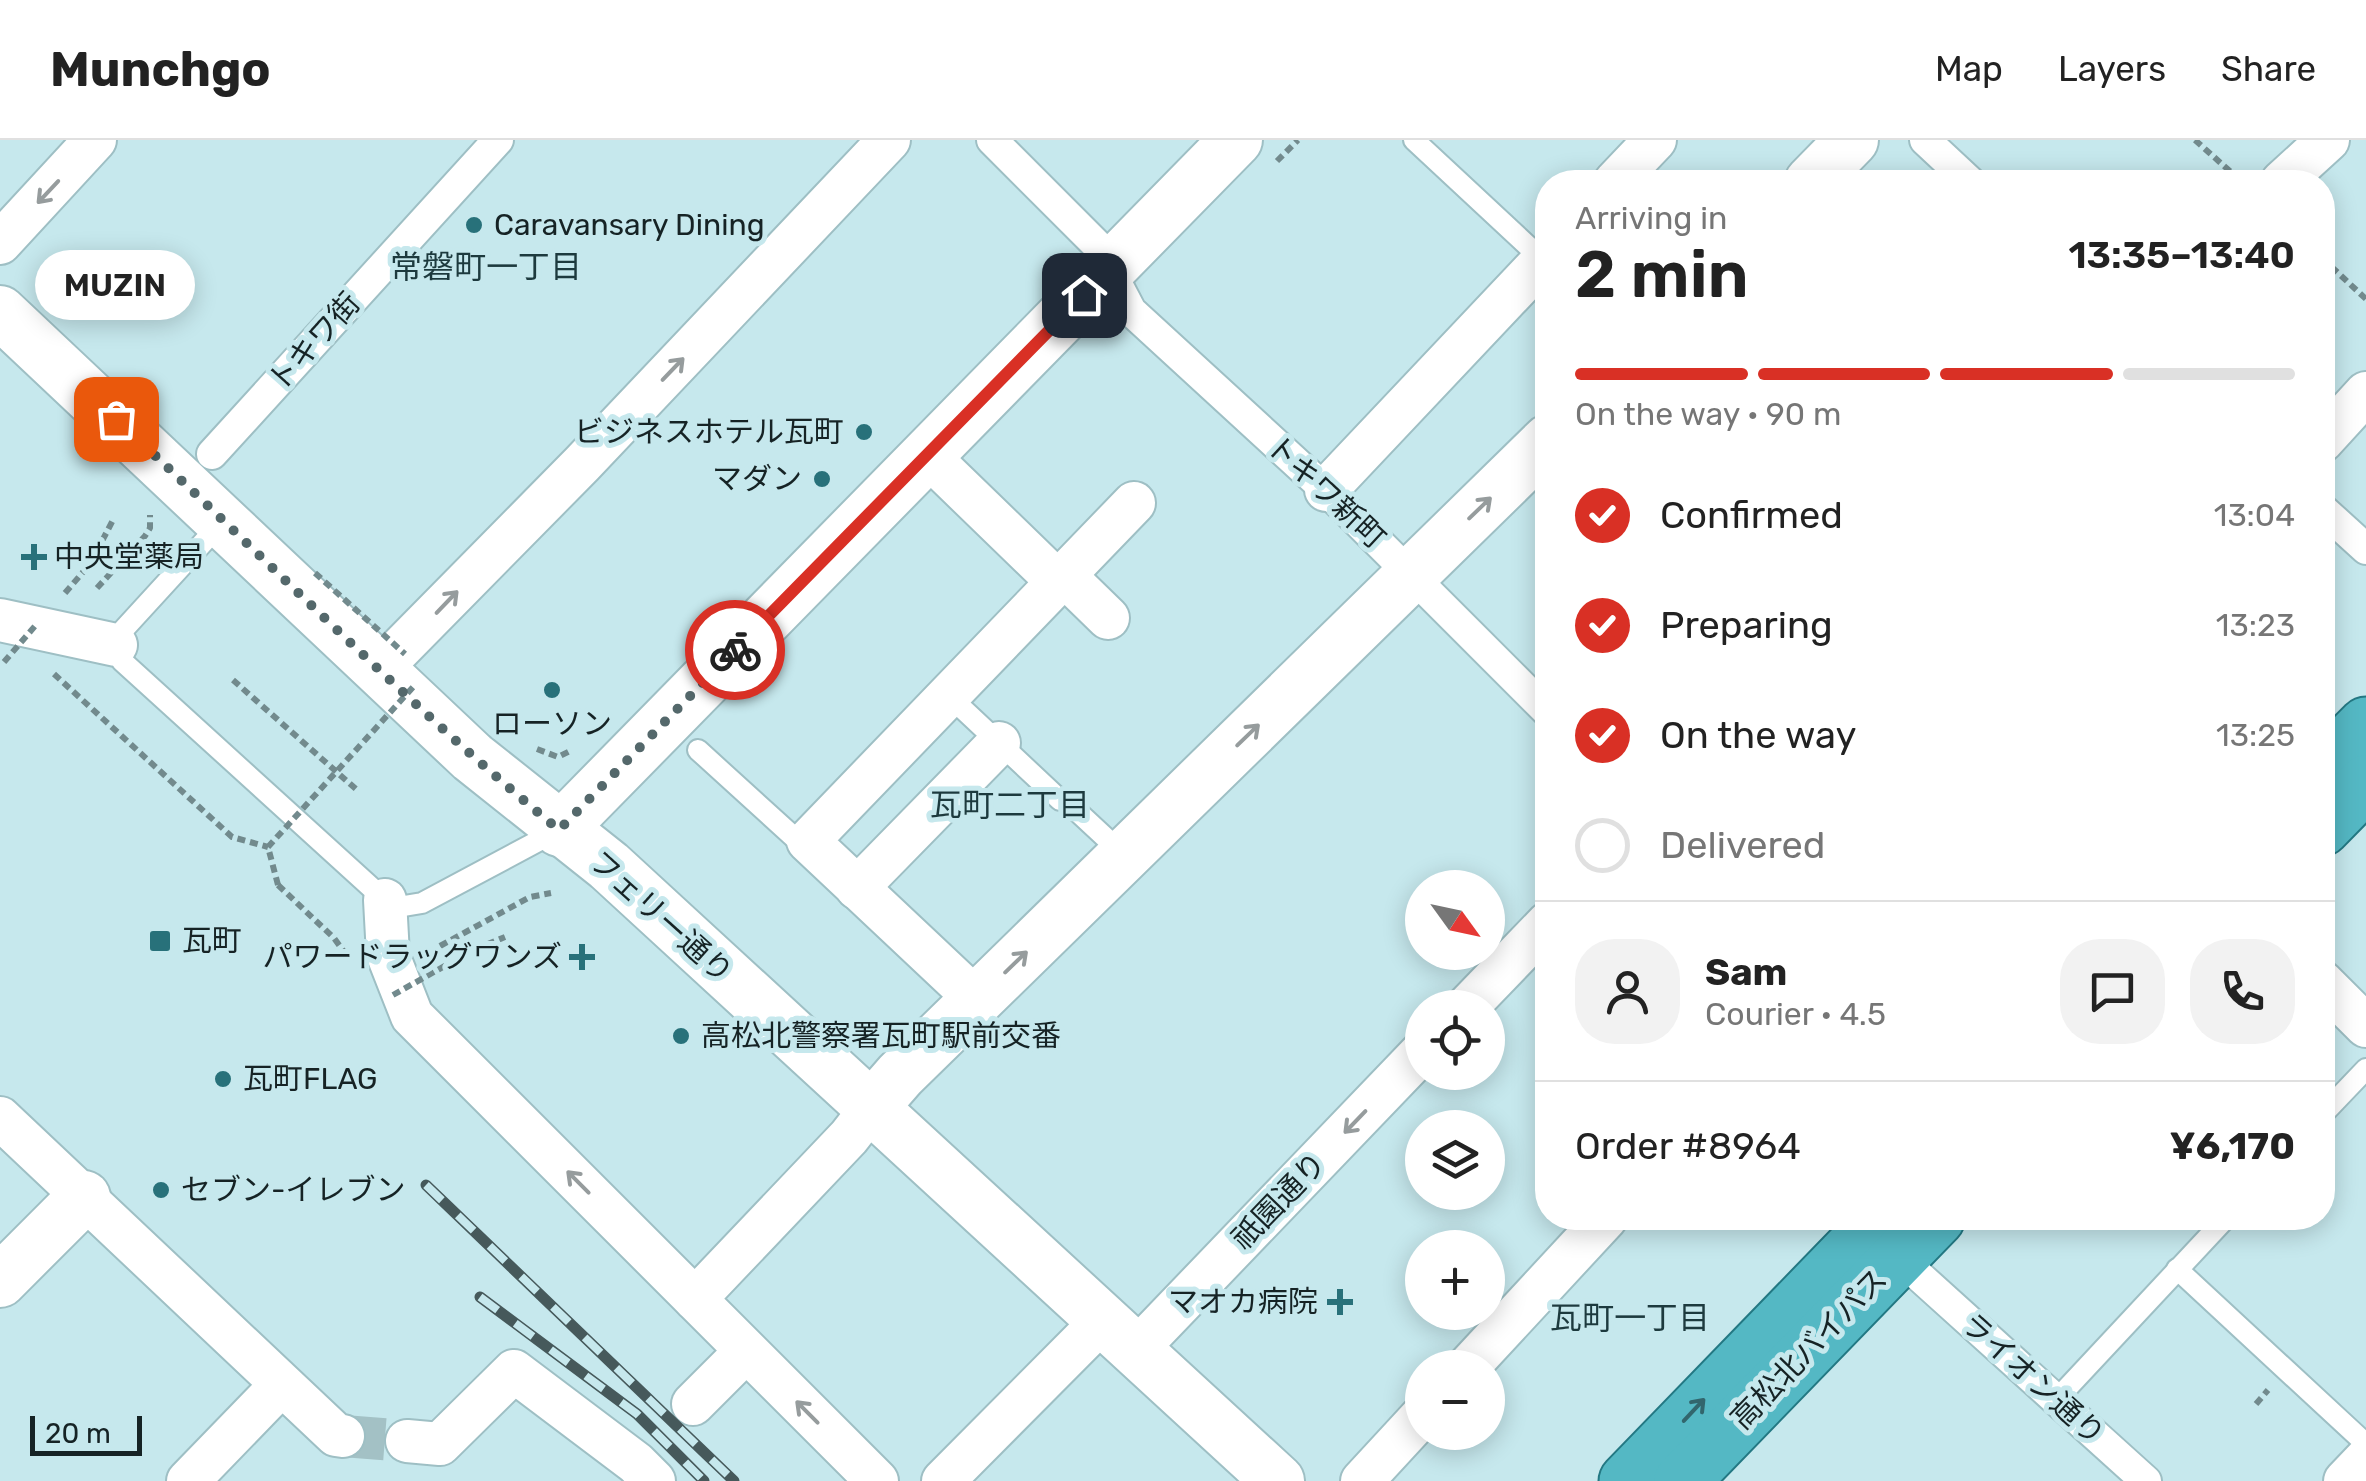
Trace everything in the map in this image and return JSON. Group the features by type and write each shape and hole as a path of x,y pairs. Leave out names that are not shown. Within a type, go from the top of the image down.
{"highway":[{"path":"2335,756 2366,725"},
{"path":"2335,815 2366,783"},
{"name":"高松北バイパス","path":"1628,1481 1870,1230"},
{"name":"高松北バイパス","path":"1682,1481 1925,1230"}],"street":[{"path":"0,243 95,140"},
{"path":"399,671 595,450 889,140"},
{"name":"トキワ新町","path":"992,140 1096,244 1131,310 1326,490 1535,699"},
{"path":"559,830 1236,140"},
{"path":"1626,170 1655,140"},
{"path":"1823,170 1852,140"},
{"path":"1925,140 1957,170"},
{"path":"2295,170 2328,140"},
{"name":"トキワ街","path":"212,454 489,143"},
{"path":"1326,490 1535,268"},
{"name":"フェリー通り","path":"0,312 222,522 399,671 472,757 608,866 1278,1481"},
{"path":"2335,427 2366,393"},
{"path":"695,1299 977,1000 1535,455"},
{"path":"926,456 1058,582"},
{"path":"977,1000 808,842 1134,504"},
{"path":"2335,521 2366,549"},
{"path":"1058,582 1069,580 1108,618"},
{"path":"18,623 116,645"},
{"path":"858,888 999,743"},
{"path":"384,900 388,954 412,1016 876,1481"},
{"path":"1483,990 1535,936"},
{"path":"2335,995 2366,1026"},
{"name":"祇園通り","path":"943,1481 1118,1336 1405,1068"},
{"path":"0,1118 336,1435 343,1436"},
{"path":"0,1282 84,1196"},
{"path":"1484,1350 1595,1230"},
{"name":"ライオン通り","path":"1920,1276 2146,1481"},
{"path":"693,1404 746,1351"},
{"path":"406,1441 440,1444 514,1372 636,1475"},
{"path":"188,1481 282,1384"},
{"path":"1362,1481 1405,1434"},
{"path":"2345,1481 2366,1459"}],"lane":[{"path":"1414,140 1535,248"},
{"path":"222,522 124,629 116,645 122,661 384,900 404,906 422,903 559,830"},
{"path":"948,695 1125,855"},
{"path":"698,750 796,840 808,842"},
{"path":"2335,1101 2366,1069"},
{"path":"2056,1400 2214,1230"},
{"path":"2177,1269 2366,1444"}],"path":[{"path":"2195,140 2229,170"},
{"path":"2335,270 2366,300"},
{"path":"97,588 150,528 147,499"},
{"path":"90,564 113,520"},
{"path":"268,847 336,771 399,671 315,573"},
{"path":"18,623 2,662 20,666"},
{"path":"36,669 53,673 232,836 268,847"},
{"path":"233,680 356,790"},
{"path":"534,748 558,756 581,746"},
{"path":"268,847 278,885 334,938 353,964"},
{"path":"440,946 530,897 550,893"},
{"path":"381,1004 475,949 505,937"}],"tunnel":[{"path":"343,1436 407,1441"}],"railway":[{"path":"426,1185 734,1481"},
{"path":"480,1297 637,1414 704,1481"}],"way so far":[{"path":"116,419 378,672 559,830 735,650"}],"place":[{"name":"Caravansary Dining","path":"474,225"},
{"name":"MUZIN","path":"116,419"},
{"name":"ビジネスホテル瓦町","path":"864,432"},
{"name":"マダン","path":"822,479"},
{"name":"中央堂薬局","path":"34,557"},
{"name":"ローソン","path":"552,690"},
{"name":"瓦町","path":"160,941"},
{"name":"パワードラッグワンズ","path":"582,957"},
{"name":"高松北警察署瓦町駅前交番","path":"681,1036"},
{"name":"瓦町FLAG","path":"223,1079"},
{"name":"セブン-イレブン","path":"161,1190"},
{"name":"マオカ病院","path":"1340,1302"}],"district":[{"name":"常磐町一丁目","path":"486,267"},
{"name":"瓦町二丁目","path":"1010,805"},
{"name":"瓦町一丁目","path":"1630,1318"}],"route":[{"path":"735,650 1084,295"}]}
